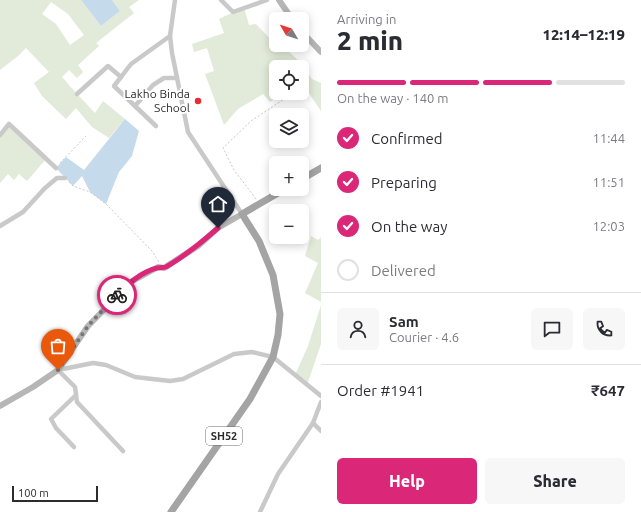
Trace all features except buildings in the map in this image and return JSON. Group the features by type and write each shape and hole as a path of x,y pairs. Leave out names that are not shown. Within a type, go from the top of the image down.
{"main road":[{"path":"309,175 321,168"},
{"path":"242,214 274,196"},
{"name":"SH52","path":"171,512 250,399 273,357 278,335 280,314 273,275 259,241 242,214"}],"street":[{"path":"0,406 33,387 58,370 88,326 131,282 158,267 164,268 198,246 218,228 242,214 188,132 170,36 175,0"},
{"path":"221,0 233,12 267,0"},
{"path":"279,0 287,12"},
{"path":"156,126 114,86 131,64 170,36"},
{"path":"309,39 321,52"},
{"path":"76,94 108,66 121,78"},
{"path":"135,106 153,85 164,78 177,78"},
{"path":"0,136 9,124 56,168"},
{"path":"0,226 24,212 45,188 57,178 65,178"},
{"path":"58,370 93,363 106,365 135,377 170,381 183,379 234,354 252,352 273,357 321,396"},
{"path":"58,370 75,387 77,402 123,451"},
{"path":"74,447 56,428 51,419 76,395"},
{"path":"260,512 278,474 313,423 321,402"},
{"path":"313,423 321,431"}],"path":[{"path":"260,204 234,170 223,148 251,121 282,100"},
{"path":"62,161 86,136"},
{"path":"73,186 90,192 106,204 152,251 164,268"}],"green space":[{"path":"0,0 81,0 101,26 120,11 112,0 139,0 129,7 134,13 96,43 99,46 78,65 83,72 77,78 69,70 62,77 95,113 103,101 125,119 109,138 92,127 76,108 66,119 42,96 34,83 49,72 26,48 0,70","holes":["51,2 68,14 84,35 70,45 56,24 42,14"]},
{"path":"244,7 249,25 256,24 269,38 269,52 289,52 298,60 269,60 269,100 273,100 270,102 263,94 238,109 224,125 205,74 214,71 207,48 194,52 192,44 224,33 219,19"},
{"path":"309,75 312,79 321,83 321,111 309,93"},
{"path":"9,124 46,159 27,181 19,174 14,180 8,174 0,183 0,135"},
{"path":"311,236 318,240 321,237 321,302 305,293 318,263 305,256"},
{"path":"321,305 321,344 307,385 295,375 308,346"}],"water":[{"path":"81,0 112,0 120,11 101,26"},
{"path":"125,119 139,131 132,156 119,172 106,204 90,192 82,176 73,186 56,168 66,157 84,170"}],"way so far":[{"path":"58,370 88,326 117,295"}],"place":[{"name":"Lakho Binda School","path":"198,101"}],"route":[{"path":"117,295 131,282 146,273 158,267 164,268 179,259 198,246 218,228"}]}
